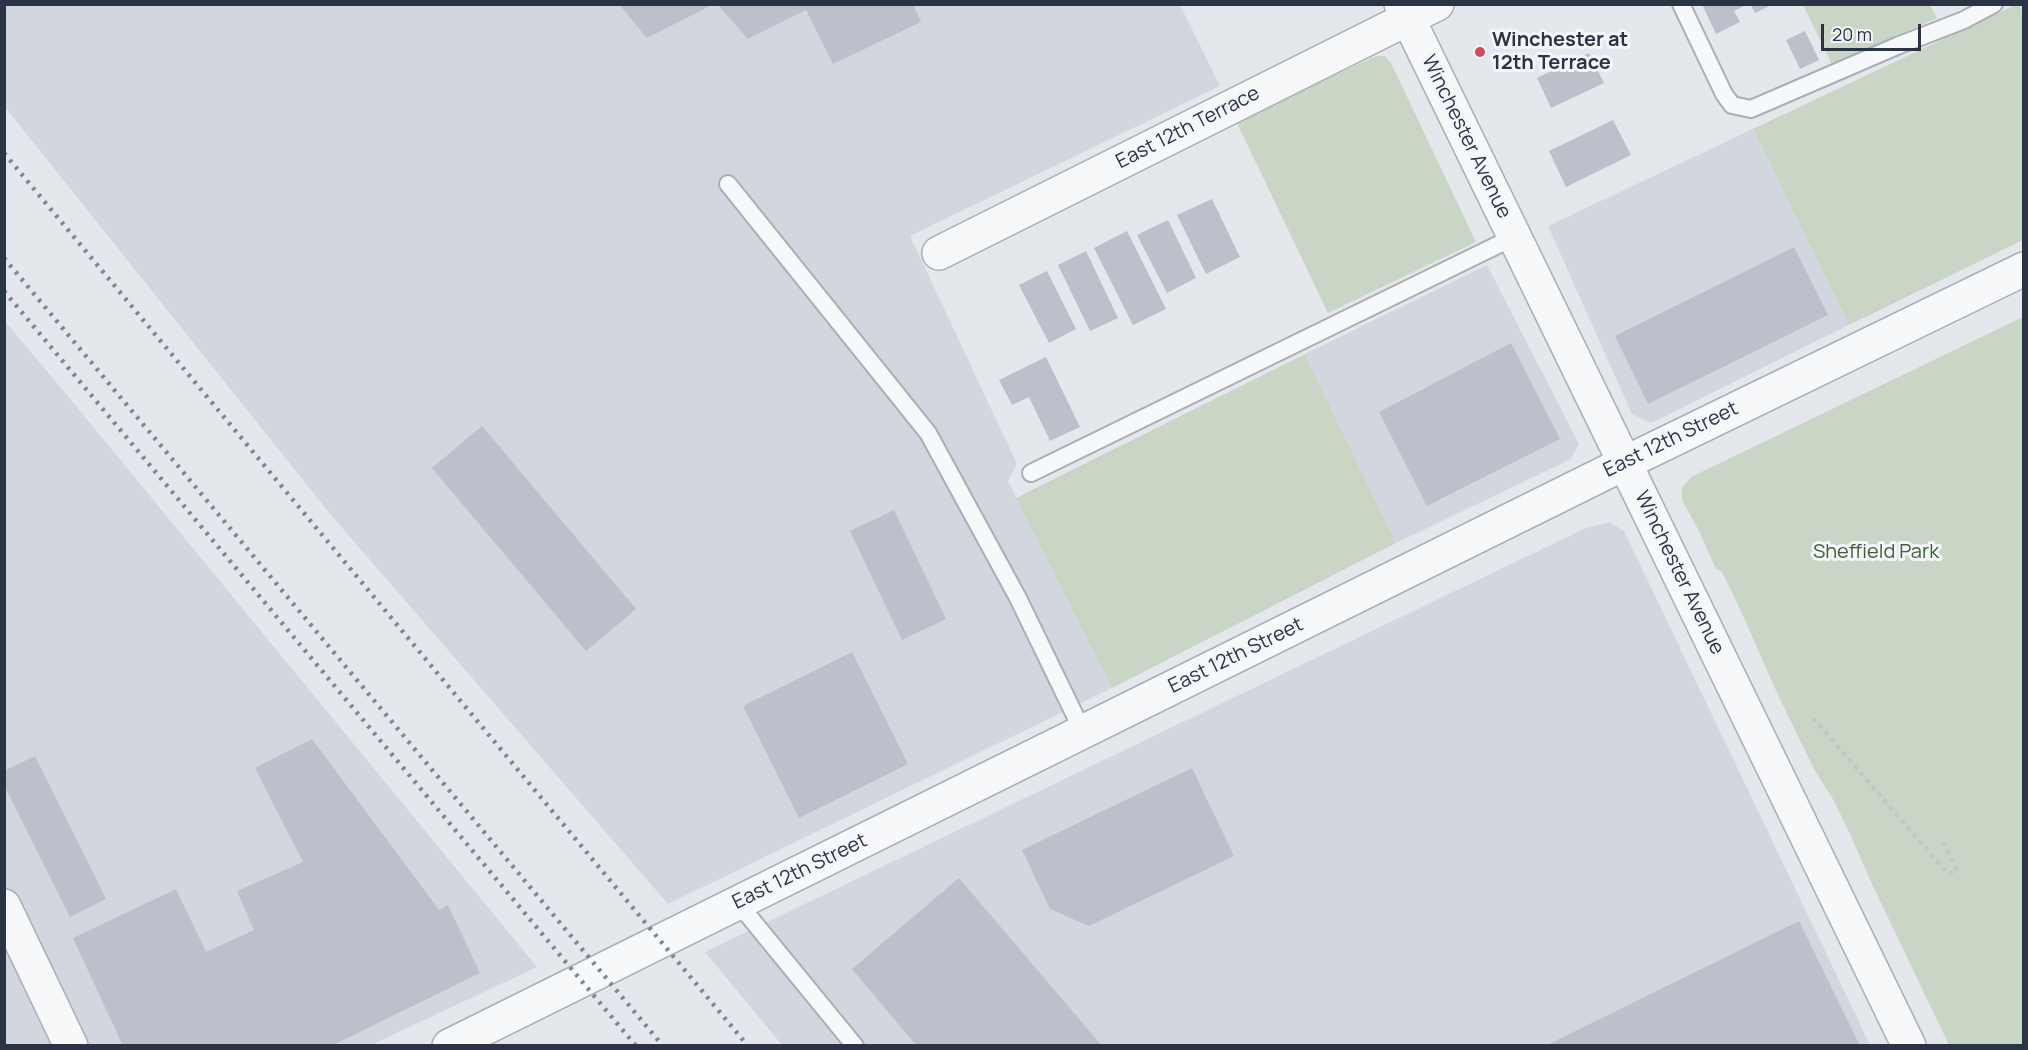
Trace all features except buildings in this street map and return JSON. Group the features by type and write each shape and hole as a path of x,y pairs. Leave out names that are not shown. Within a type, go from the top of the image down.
{"street":[{"name":"East 12th Terrace","path":"939,253 1404,12 1437,4"},
{"name":"Winchester Avenue","path":"1404,12 1909,1046"},
{"name":"East 12th Street","path":"464,1042 738,903 1625,463 2024,269"},
{"path":"4,906 71,1046"}],"lane":[{"path":"1681,4 1724,94 1732,105 1751,109 1897,46 1964,20 1994,4"},
{"path":"728,184 928,434 1018,598 1083,732"},
{"path":"1030,473 1514,237"},
{"path":"738,903 855,1046"}],"path":[{"path":"1813,717 1948,874 1957,870 1943,843"}],"shaded area":[{"path":"5,5 1180,5 1220,86 910,236 1017,464 1008,481 1112,688 668,904 331,515 5,107"},
{"path":"1753,129 1849,325 1651,423 1632,414 1548,226"},
{"path":"1487,265 1579,444 1571,459 1396,543 1305,354"},
{"path":"4,320 537,967 371,1045 5,1045"},
{"path":"1609,522 1624,531 1870,1045 782,1045 705,952 1586,528"}],"green space":[{"path":"2017,4 2024,13 2023,240 1849,325 1753,129"},
{"path":"1803,5 1930,5 1937,18 1832,64"},
{"path":"1376,56 1385,56 1391,63 1476,242 1328,313 1236,121"},
{"name":"Sheffield Park","path":"2023,317 2023,1045 1949,1045 1834,801 1814,769 1778,695 1722,572 1716,569 1682,500 1682,488 1691,477"},
{"path":"1305,354 1396,543 1112,688 1016,498"}],"railway":[{"path":"4,153 748,1046"},
{"path":"4,258 663,1046"},
{"path":"4,291 636,1046"}],"place":[{"name":"Winchester at 12th Terrace","path":"1480,52"}]}
